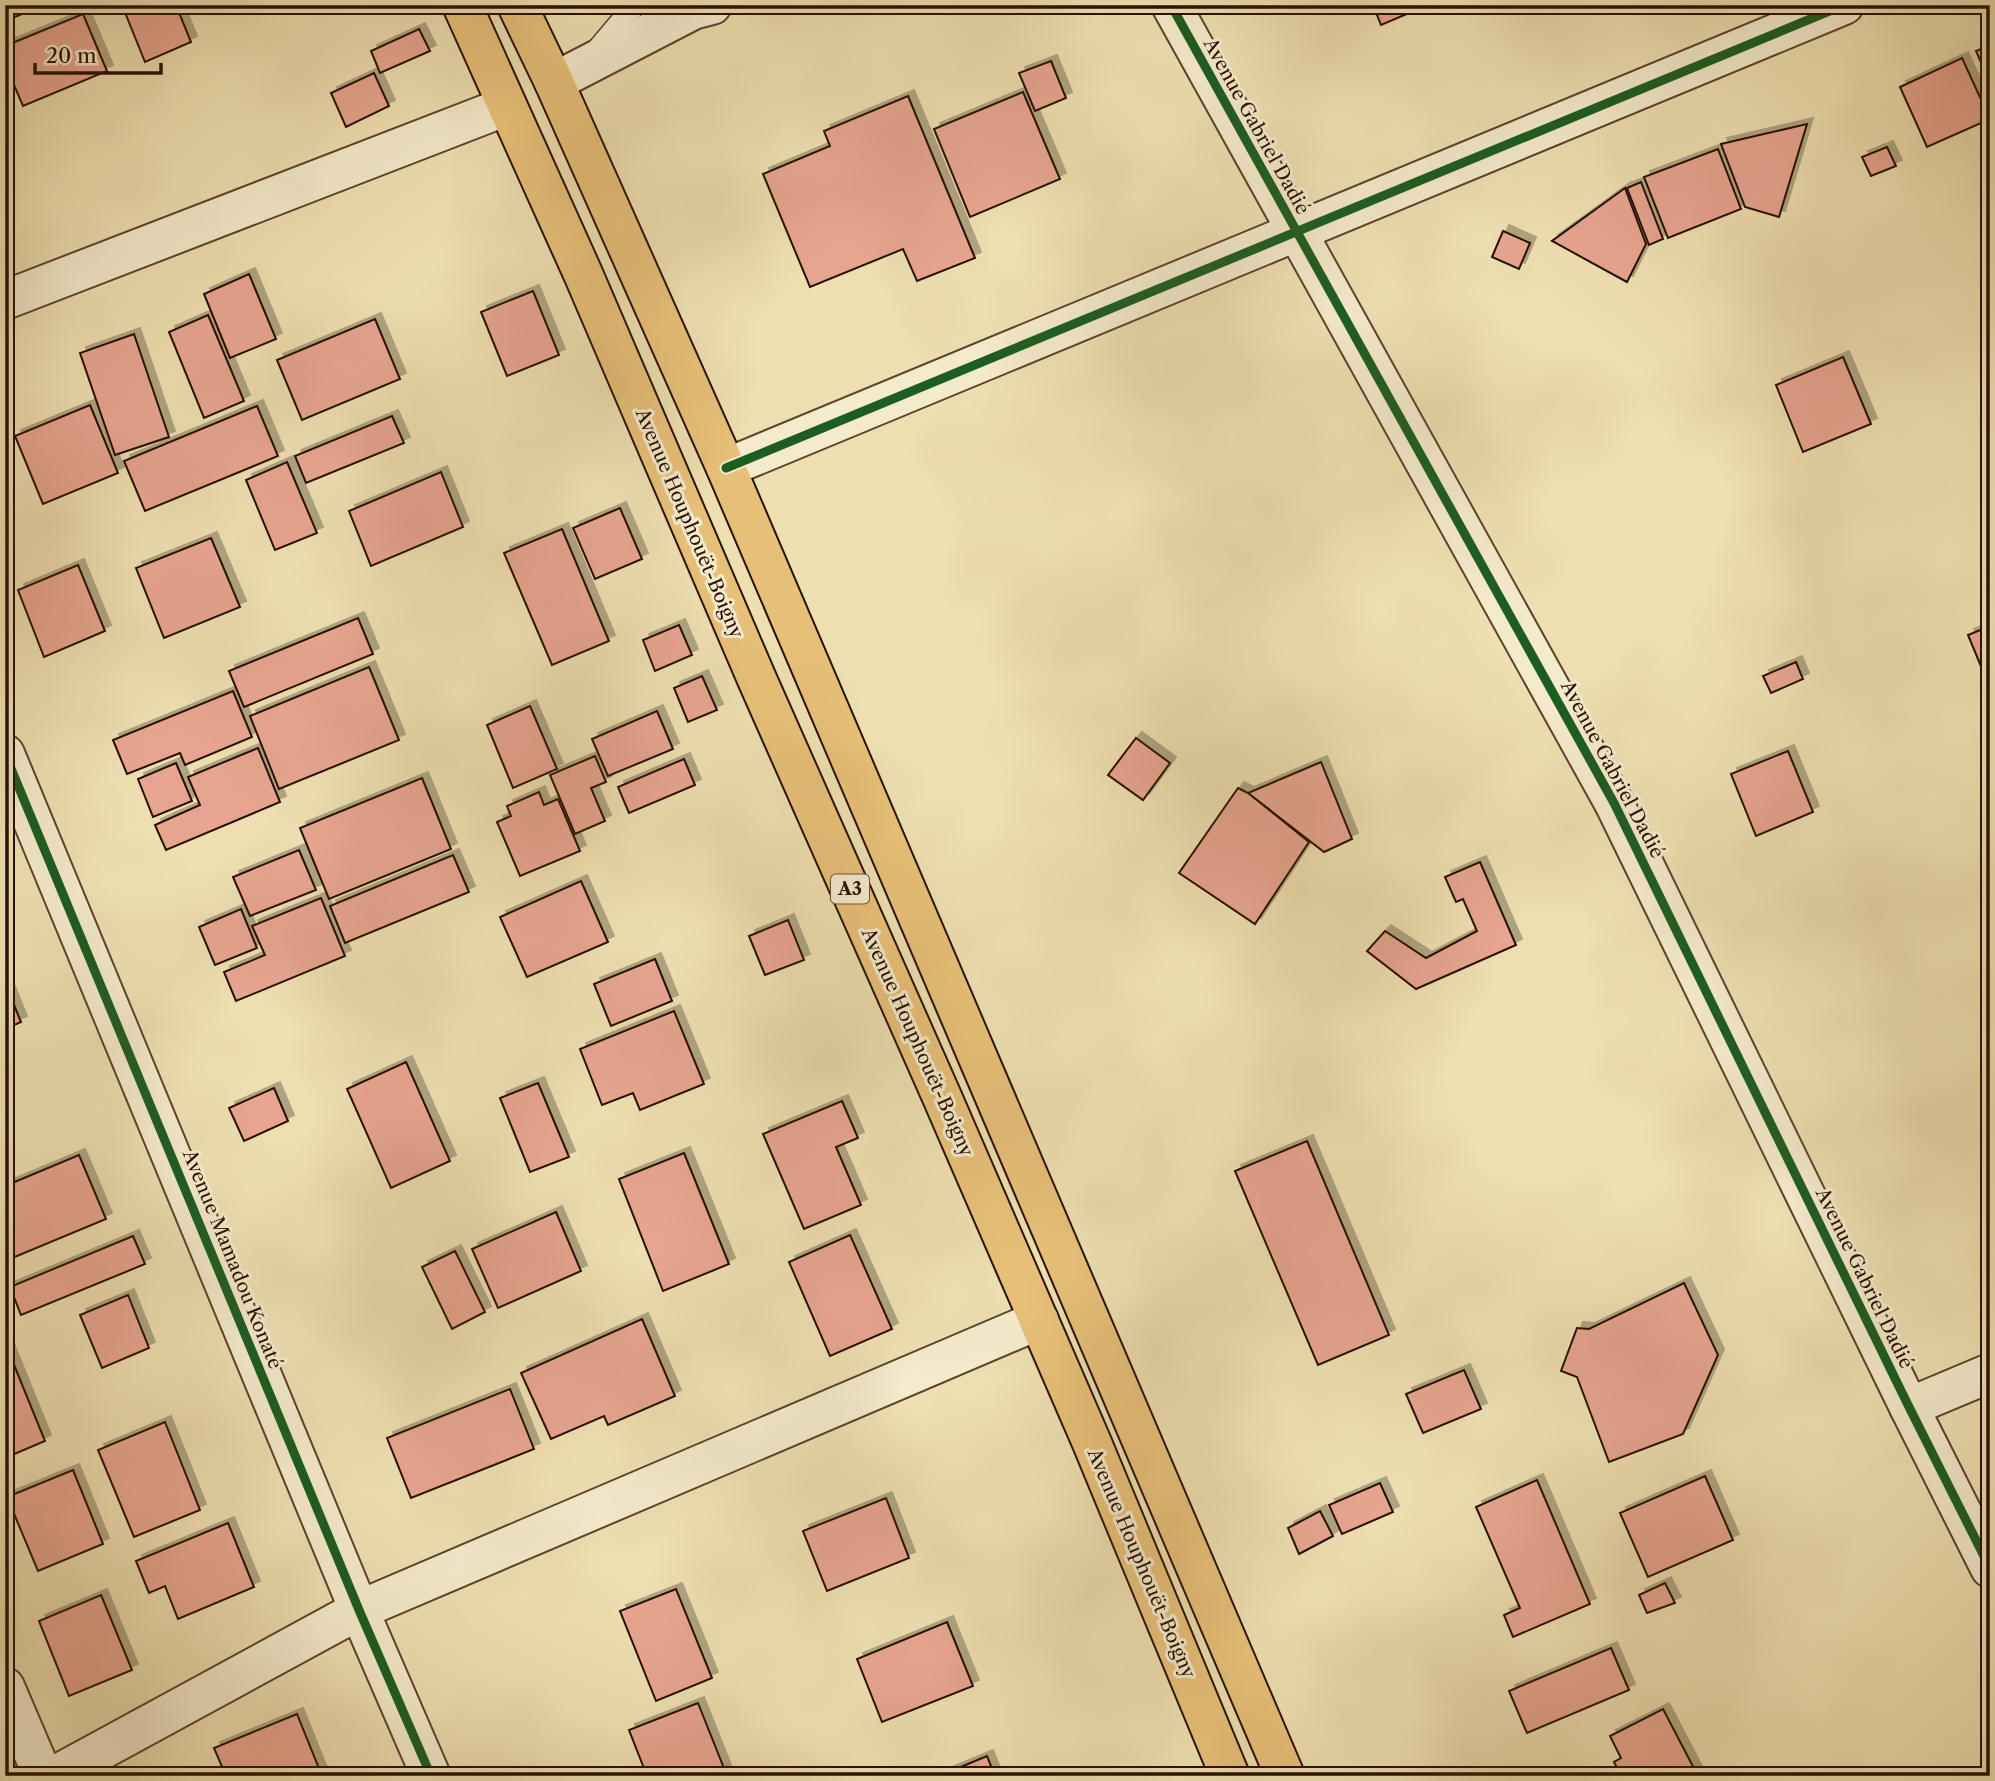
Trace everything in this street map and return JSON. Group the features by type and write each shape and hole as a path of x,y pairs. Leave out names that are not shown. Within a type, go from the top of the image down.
{"highway":[{"name":"Avenue Houphouët-Boigny","path":"462,5 584,276 756,677 937,1084 1230,1776"},
{"name":"A3","path":"517,5 568,75 726,468 1285,1776"}],"street":[{"path":"568,75 693,10 712,5"},
{"name":"Avenue Gabriel Dadié","path":"1171,5 1614,803 1990,1568"},
{"path":"726,468 1844,5"},
{"path":"7,295 507,106"},
{"name":"Avenue Mamadou Konaté","path":"5,754 359,1610 431,1776"},
{"path":"54,1776 359,1610 1039,1320"},
{"path":"1909,1407 1990,1373"},
{"path":"5,1687 43,1776"}],"lane":[{"path":"568,75 635,5"}],"building":[{"path":"5,5 16,5 20,15 5,21"},
{"path":"122,5 176,5 191,42 145,62"},
{"path":"1373,5 1428,5 1381,25"},
{"path":"1477,5 1501,5 1481,13"},
{"path":"83,14 107,71 23,106 5,64 5,46"},
{"path":"419,29 430,51 380,73 371,51"},
{"path":"1990,45 1990,83 1976,51"},
{"path":"1962,58 1990,119 1927,147 1900,87"},
{"path":"1051,61 1066,98 1035,111 1019,73"},
{"path":"374,73 389,106 346,127 331,93"},
{"path":"1023,92 1060,179 970,217 934,129"},
{"path":"908,96 975,258 917,281 903,249 810,287 763,174 830,146 824,131"},
{"path":"1807,124 1779,217 1745,207 1721,144"},
{"path":"1887,147 1896,166 1871,176 1862,157"},
{"path":"1718,149 1741,209 1668,238 1644,177"},
{"path":"1641,182 1663,239 1649,245 1627,188"},
{"path":"1625,188 1646,244 1627,282 1552,241"},
{"path":"1503,231 1530,243 1519,269 1492,257"},
{"path":"249,274 276,339 230,358 204,294"},
{"path":"533,291 559,355 507,376 481,312"},
{"path":"208,315 244,401 204,418 169,332"},
{"path":"375,319 400,379 302,420 277,360"},
{"path":"134,334 169,437 115,455 80,353"},
{"path":"1843,357 1871,424 1803,452 1776,385"},
{"path":"90,405 118,473 43,504 15,436"},
{"path":"257,406 278,456 145,511 124,461"},
{"path":"392,416 404,443 306,483 295,456"},
{"path":"287,462 317,533 275,550 246,480"},
{"path":"441,472 463,527 371,566 349,511"},
{"path":"620,508 642,559 595,579 573,528"},
{"path":"562,529 609,641 552,665 504,553"},
{"path":"211,538 240,607 164,638 136,568"},
{"path":"78,565 105,631 44,657 18,590"},
{"path":"358,618 373,654 244,707 229,671"},
{"path":"679,625 692,655 655,671 643,640"},
{"path":"1990,626 1990,688 1968,635"},
{"path":"1796,662 1803,679 1771,693 1763,676"},
{"path":"369,667 399,740 279,789 250,716"},
{"path":"702,676 717,710 688,722 674,688"},
{"path":"233,691 252,737 185,765 180,753 127,774 113,740"},
{"path":"530,706 557,769 513,788 487,725"},
{"path":"657,711 673,749 608,776 592,739"},
{"path":"1136,738 1170,763 1143,800 1108,775"},
{"path":"258,748 280,802 166,850 155,825 200,805 188,777"},
{"path":"1788,751 1813,812 1756,836 1731,774"},
{"path":"595,756 606,782 591,788 605,821 575,834 550,775"},
{"path":"684,759 695,785 629,813 618,787"},
{"path":"1321,762 1352,839 1324,852 1248,793"},
{"path":"176,763 192,801 153,817 138,779"},
{"path":"422,778 451,849 329,899 300,828"},
{"path":"1238,788 1309,842 1255,924 1179,873"},
{"path":"539,792 544,805 558,799 580,851 520,876 497,822 511,816 507,806"},
{"path":"299,850 316,890 250,916 233,877"},
{"path":"453,855 469,892 345,943 330,906"},
{"path":"1480,862 1516,945 1416,989 1367,951 1385,931 1426,958 1477,931 1463,899 1456,902 1445,877"},
{"path":"581,881 608,942 527,977 500,917"},
{"path":"321,898 345,956 236,1001 224,972 265,955 252,926"},
{"path":"241,909 257,948 215,965 199,927"},
{"path":"788,920 804,960 765,975 749,936"},
{"path":"655,959 672,1001 611,1026 594,984"},
{"path":"5,983 21,1022 5,1029"},
{"path":"674,1011 704,1084 640,1110 633,1093 602,1105 580,1049"},
{"path":"406,1062 450,1161 391,1188 347,1089"},
{"path":"538,1083 569,1157 530,1172 500,1098"},
{"path":"274,1088 288,1121 244,1141 229,1108"},
{"path":"842,1101 858,1138 836,1147 861,1205 804,1229 763,1134"},
{"path":"1307,1141 1389,1335 1318,1365 1235,1171"},
{"path":"684,1153 729,1264 663,1291 619,1179"},
{"path":"79,1155 106,1219 5,1261 5,1186"},
{"path":"556,1212 581,1271 498,1308 472,1249"},
{"path":"850,1235 892,1329 830,1356 789,1262"},
{"path":"133,1236 145,1264 21,1315 10,1287"},
{"path":"455,1251 485,1312 452,1329 422,1267"},
{"path":"1684,1283 1718,1355 1683,1434 1609,1462 1577,1377 1561,1371 1577,1328 1589,1329"},
{"path":"128,1295 149,1348 102,1368 80,1315"},
{"path":"642,1319 675,1396 608,1425 604,1416 551,1439 521,1373"},
{"path":"5,1346 45,1441 5,1458"},
{"path":"1464,1370 1481,1409 1423,1433 1406,1394"},
{"path":"510,1389 534,1449 411,1498 387,1438"},
{"path":"165,1422 200,1510 134,1537 98,1450"},
{"path":"73,1470 103,1544 38,1571 7,1497"},
{"path":"1705,1476 1733,1540 1648,1577 1620,1513"},
{"path":"1537,1480 1590,1604 1513,1637 1504,1615 1520,1608 1476,1507"},
{"path":"1380,1483 1393,1512 1342,1534 1329,1505"},
{"path":"886,1498 909,1558 827,1591 803,1531"},
{"path":"1320,1511 1333,1536 1299,1554 1288,1528"},
{"path":"228,1523 254,1587 178,1619 165,1586 149,1593 136,1561"},
{"path":"1665,1583 1675,1603 1647,1613 1639,1595"},
{"path":"676,1589 712,1678 656,1701 620,1611"},
{"path":"101,1595 132,1670 69,1696 39,1621"},
{"path":"947,1622 973,1686 882,1722 857,1659"},
{"path":"1611,1648 1629,1690 1527,1733 1509,1691"},
{"path":"698,1703 727,1776 647,1776 629,1730"},
{"path":"1663,1709 1698,1776 1621,1776 1614,1762 1621,1758 1610,1736"},
{"path":"297,1714 322,1776 226,1776 214,1748"},
{"path":"987,1756 995,1776 939,1776"}],"cycle path":[{"path":"1171,5 1614,803 1990,1568"},
{"path":"726,468 1844,5"},
{"path":"5,754 359,1610 431,1776"}]}
